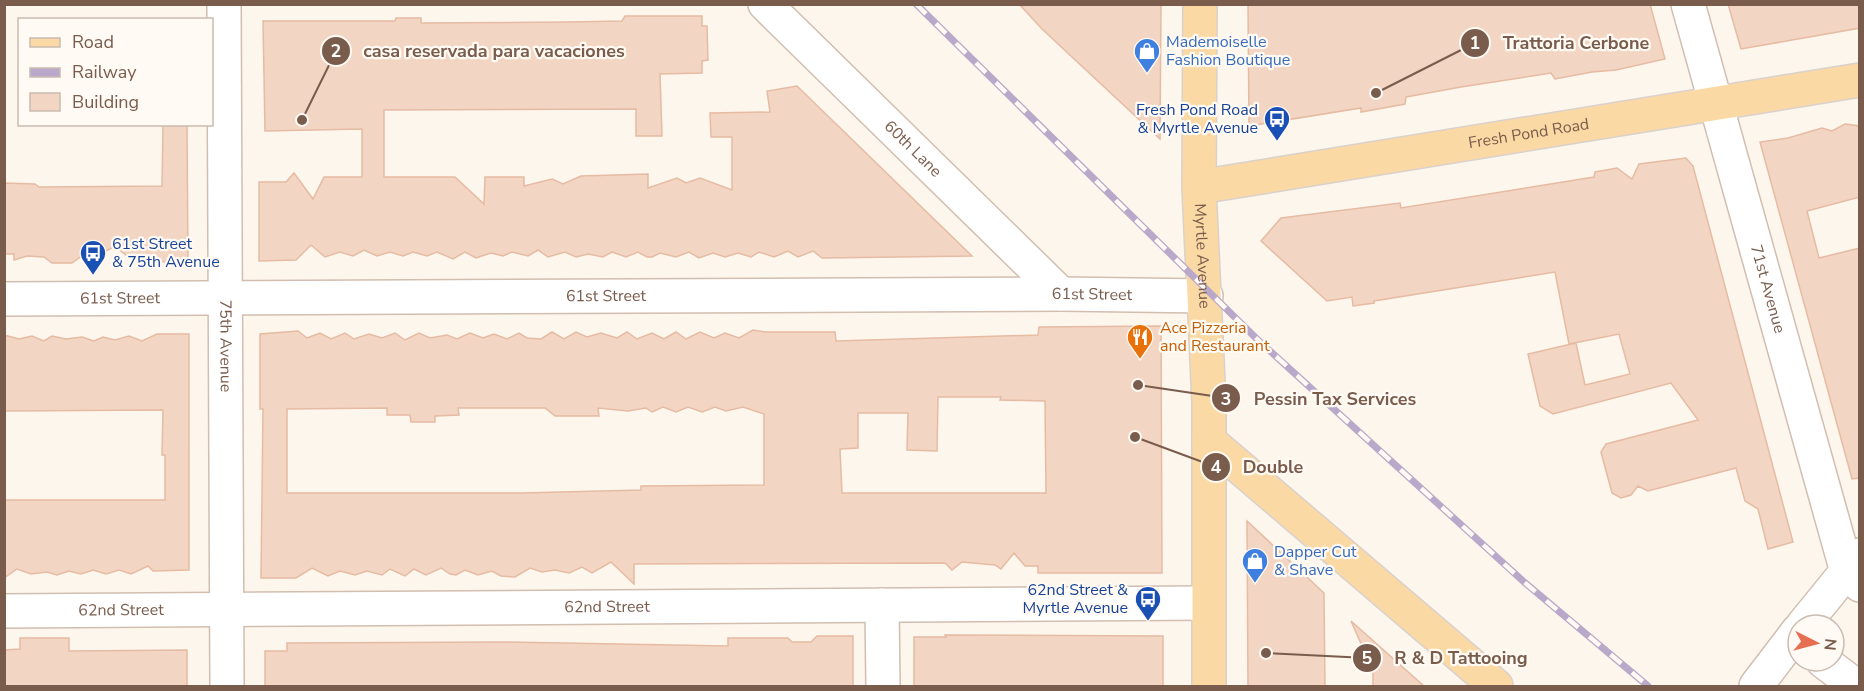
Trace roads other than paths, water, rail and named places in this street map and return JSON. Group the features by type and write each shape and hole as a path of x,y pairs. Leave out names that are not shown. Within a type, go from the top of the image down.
{"main road":[{"name":"Myrtle Avenue","path":"1200,4 1200,187 1206,296 1209,441 1209,687"},
{"name":"Fresh Pond Road","path":"1200,187 1860,80"},
{"path":"1209,441 1496,687"}],"street":[{"name":"75th Avenue","path":"224,4 227,687"},
{"name":"60th Lane","path":"765,4 1061,294"},
{"name":"71st Avenue","path":"1688,4 1714,104 1856,571"},
{"name":"61st Street","path":"4,299 1061,294 1206,296"},
{"path":"1817,613 1856,571"},
{"name":"62nd Street","path":"4,611 1208,603"},
{"path":"882,605 883,687"},
{"path":"1756,687 1786,649"},
{"path":"1838,673 1856,687"}],"railway":[{"path":"916,4 1258,340 1524,582 1648,686"}],"place":[{"name":"Mademoiselle Fashion Boutique","path":"1147,74"},
{"name":"Trattoria Cerbone","path":"1376,93"},
{"name":"casa reservada para vacaciones","path":"302,120"},
{"name":"Fresh Pond Road & Myrtle Avenue","path":"1277,142"},
{"name":"61st Street & 75th Avenue","path":"93,276"},
{"name":"Ace Pizzeria and Restaurant","path":"1140,360"},
{"name":"Pessin Tax Services","path":"1138,385"},
{"name":"Double","path":"1135,437"},
{"name":"Dapper Cut & Shave","path":"1255,584"},
{"name":"62nd Street & Myrtle Avenue","path":"1148,622"},
{"name":"R & D Tattooing","path":"1266,653"}]}
